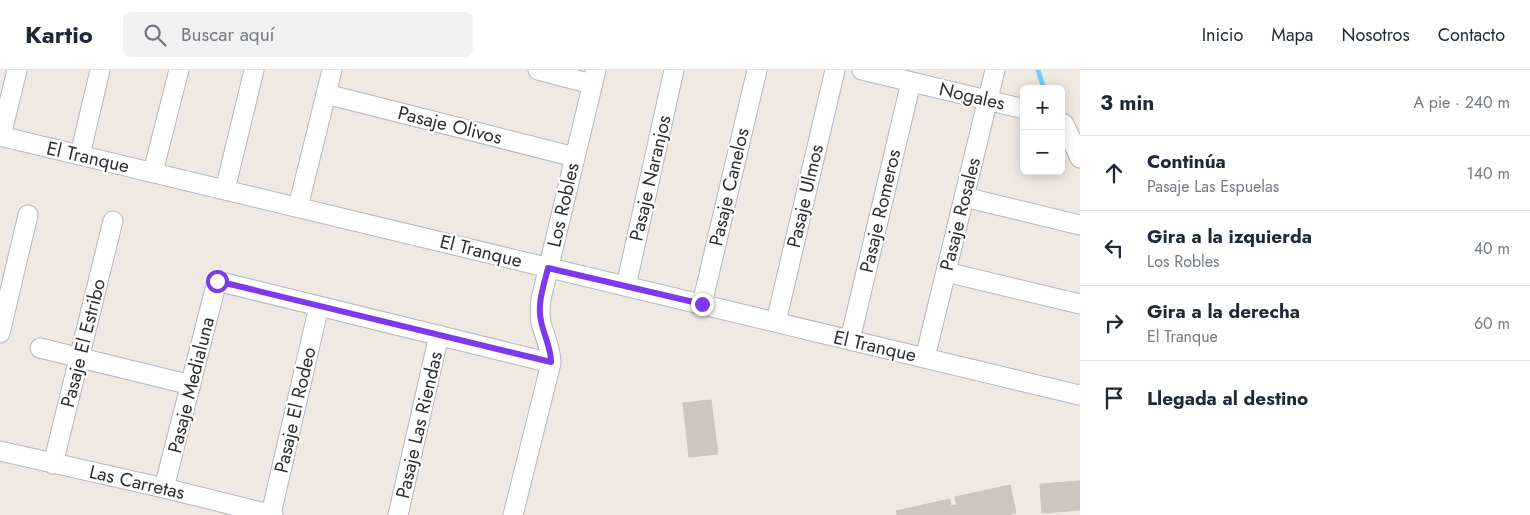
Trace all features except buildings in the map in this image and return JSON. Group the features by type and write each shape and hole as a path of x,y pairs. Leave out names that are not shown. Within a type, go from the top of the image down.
{"street":[{"path":"1,136 17,70"},
{"path":"80,155 100,70"},
{"path":"153,172 179,70"},
{"path":"225,190 254,70"},
{"path":"298,207 332,70"},
{"path":"538,70 594,77"},
{"name":"Pasaje Naranjos","path":"626,286 674,70"},
{"name":"Pasaje Canelos","path":"702,304 757,70"},
{"name":"Pasaje Ulmos","path":"776,322 835,70"},
{"name":"Nogales","path":"862,70 1020,108"},
{"name":"Pasaje Rosales","path":"925,358 995,70"},
{"name":"Los Robles","path":"513,515 551,362 551,353 541,322 540,298 594,77"},
{"name":"Pasaje Romeros","path":"850,340 911,82"},
{"name":"Pasaje Olivos","path":"326,94 575,157"},
{"path":"1065,129 1078,149"},
{"name":"El Tranque","path":"1,136 1080,394"},
{"path":"964,197 1080,225"},
{"path":"0,333 28,215"},
{"name":"Pasaje El Estribo","path":"53,464 113,221"},
{"path":"946,272 1080,304"},
{"name":"Pasaje Medialuna","path":"164,488 217,281 319,306"},
{"path":"319,306 551,362"},
{"name":"Pasaje El Rodeo","path":"272,515 319,306"},
{"name":"Pasaje Las Riendas","path":"398,515 439,335"},
{"path":"40,348 191,385"},
{"name":"Las Carretas","path":"0,451 164,488 272,515"}],"waterway":[{"path":"1038,70 1043,85"}],"route":[{"path":"217,281 551,362 549,343 541,322 539,310 540,298 548,268 702,304"}]}
